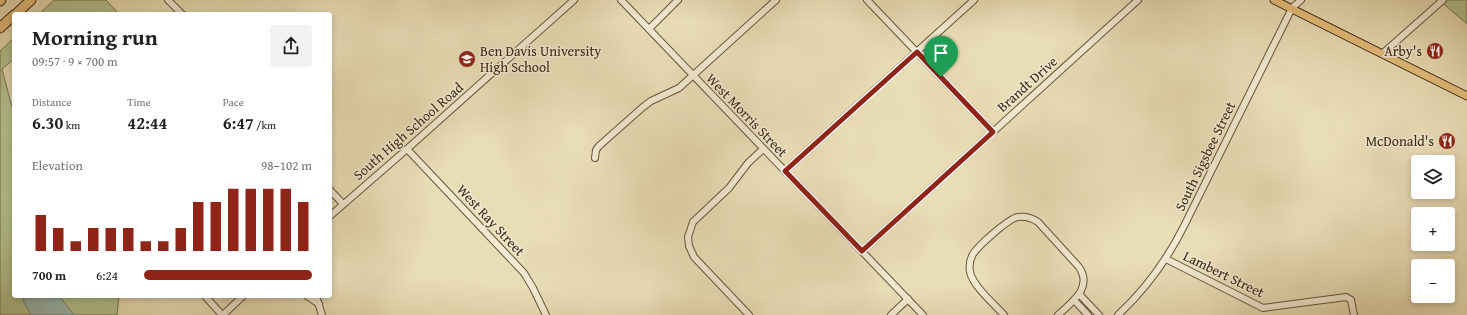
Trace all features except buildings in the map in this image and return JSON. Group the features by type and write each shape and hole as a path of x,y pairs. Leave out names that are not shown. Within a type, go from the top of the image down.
{"highway":[{"path":"18,12 31,0"},
{"path":"0,28 12,18"}],"main road":[{"path":"1274,0 1467,96"}],"street":[{"path":"168,0 180,12"},
{"name":"South High School Road","path":"332,214 574,0"},
{"name":"West Morris Street","path":"621,0 923,315"},
{"path":"648,29 678,0"},
{"path":"595,158 596,150 599,146 641,108 651,101 677,89 776,0"},
{"path":"867,0 993,132"},
{"path":"785,171 974,0"},
{"name":"Brandt Drive","path":"862,251 1138,0"},
{"name":"South Sigsbee Street","path":"1118,315 1144,288 1166,259 1184,226 1292,8 1301,0"},
{"path":"1382,54 1443,0"},
{"name":"West Ray Street","path":"407,149 522,271 533,288 546,315"},
{"path":"749,315 692,254 689,246 689,234 693,222 732,185 750,162 763,149"},
{"path":"332,192 343,204"},
{"path":"1004,315 973,281 970,268 972,257 978,249 1008,222 1014,218 1022,217 1032,218 1038,222 1079,267 1083,278 1083,285 1080,294 1058,315"},
{"name":"Lambert Street","path":"1166,259 1263,308 1346,297 1351,300 1354,315"},
{"path":"1080,294 1099,315"},
{"path":"207,298 222,315 241,298"},
{"path":"310,298 319,304"},
{"path":"317,298 322,315"},
{"path":"891,315 908,300"},
{"path":"1074,300 1088,315"}],"green space":[{"path":"54,0 106,0 117,12 41,12"},
{"path":"1439,0 1467,0 1467,24"},
{"path":"12,40 12,61 2,69 12,107 12,298 119,298 117,315 0,315 0,51"}],"water":[{"path":"24,298 61,298 74,315 31,315 23,301"}],"place":[{"name":"Arby's","path":"1435,51"},
{"name":"Ben Davis University High School","path":"467,59"},
{"name":"McDonald's","path":"1447,141"}],"route":[{"path":"917,52 941,77 993,132 862,251 785,171 917,52"}]}
